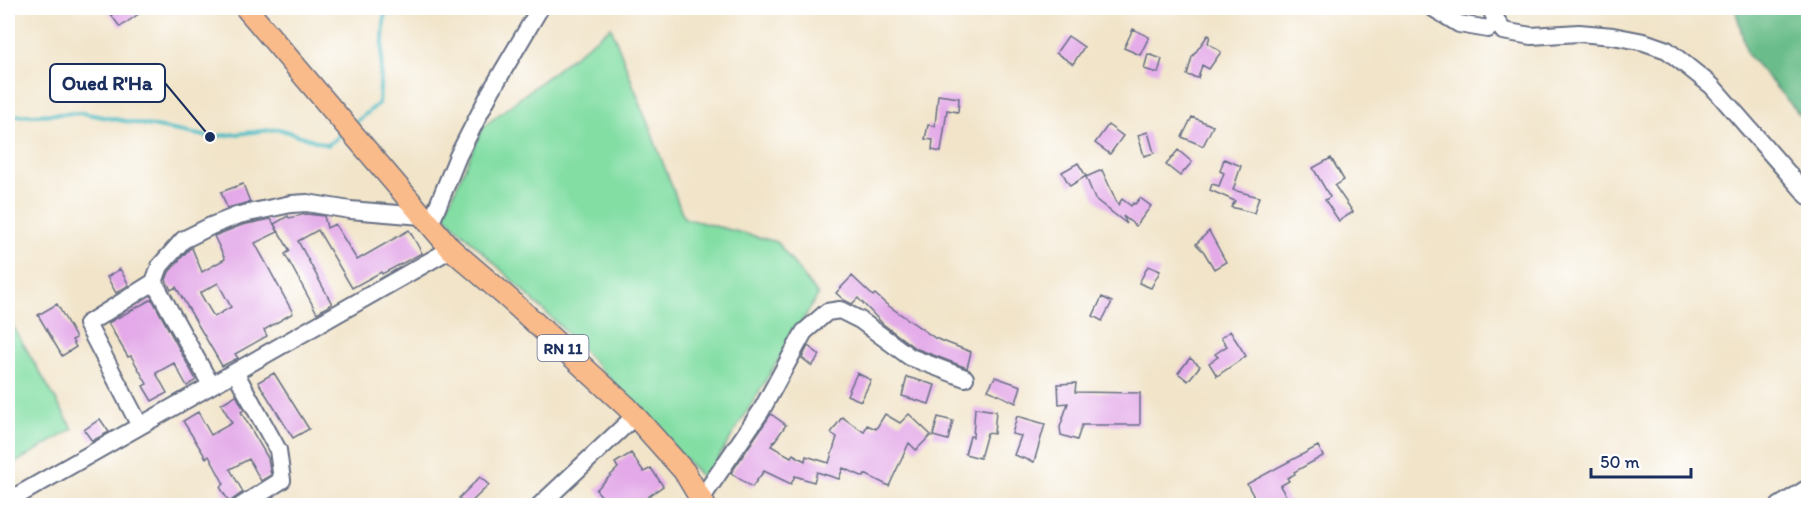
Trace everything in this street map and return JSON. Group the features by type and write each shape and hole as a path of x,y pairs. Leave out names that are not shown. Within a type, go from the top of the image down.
{"main road":[{"name":"RN 11","path":"251,14 451,249 508,297 635,416 684,471 703,502"}],"street":[{"path":"140,426 87,324 154,282 160,266 183,240 239,215 307,203 350,210 420,213 458,156 491,92 540,8"},
{"path":"1433,8 1459,24 1488,29 1497,15"},
{"path":"1497,15 1503,31 1531,36 1579,33 1613,36 1644,42 1667,51 1712,86 1809,196"},
{"path":"8,501 451,249"},
{"path":"154,282 211,386"},
{"path":"703,502 760,411 804,332 827,312 840,310 860,320 910,357 965,378"},
{"path":"235,372 278,450 282,480 241,506"},
{"path":"539,506 635,416"},
{"path":"1779,506 1809,488"}],"green space":[{"path":"1735,8 1808,8 1808,124 1747,54"},
{"path":"611,27 684,218 777,242 818,295 705,480 561,327 444,215 483,127"},
{"path":"11,323 73,429 8,467 8,325"}],"building":[{"path":"106,8 147,8 120,27"},
{"path":"1133,29 1149,37 1140,55 1124,48"},
{"path":"1208,35 1210,36 1208,43 1221,52 1209,69 1202,65 1198,78 1187,75 1192,57"},
{"path":"1068,36 1084,47 1073,64 1056,53"},
{"path":"1148,54 1162,59 1158,73 1144,69"},
{"path":"938,95 959,98 958,112 947,110 941,152 932,150 933,140 925,139 928,125 935,126"},
{"path":"1192,117 1213,126 1203,146 1182,137"},
{"path":"1108,125 1123,136 1110,154 1095,143"},
{"path":"1148,132 1154,153 1144,156 1138,135"},
{"path":"1178,150 1192,162 1180,176 1166,165"},
{"path":"1331,158 1344,180 1335,186 1353,212 1339,221 1325,200 1330,197 1313,168"},
{"path":"1224,159 1241,166 1233,190 1259,197 1254,213 1231,207 1235,201 1210,190 1212,184 1219,186 1224,173 1220,171"},
{"path":"1078,163 1086,176 1070,186 1062,172"},
{"path":"1102,170 1118,205 1122,199 1131,206 1140,198 1151,206 1136,226 1123,216 1127,224 1095,199 1086,177"},
{"path":"243,184 250,202 227,208 221,192"},
{"path":"306,214 324,216 327,228 335,224 357,260 409,230 422,253 352,288 318,230 298,241 332,304 317,313 285,254 290,251 274,224 288,216 289,218"},
{"path":"271,219 278,232 255,243 293,313 264,330 267,336 235,354 238,358 222,366 176,287 171,290 166,280 169,272 189,249 192,248 202,272 225,259 214,236 242,225","holes":["218,283 231,307 214,317 200,293"]},
{"path":"1209,231 1226,262 1214,269 1204,252 1196,244"},
{"path":"1148,266 1160,271 1151,288 1139,283"},
{"path":"120,269 129,285 116,293 107,277"},
{"path":"852,276 873,296 875,294 935,338 971,352 967,368 915,348 883,324 858,298 852,304 844,300 836,293"},
{"path":"1102,297 1112,302 1102,321 1093,316"},
{"path":"152,299 196,380 187,386 174,363 156,373 167,393 152,401 143,386 147,384 108,323"},
{"path":"57,304 76,338 72,340 76,347 62,356 38,315"},
{"path":"1230,331 1246,356 1217,376 1209,363 1218,357 1215,354 1227,346 1221,338"},
{"path":"808,346 820,355 812,366 802,358"},
{"path":"1190,358 1200,366 1188,381 1178,373"},
{"path":"274,373 309,429 293,438 258,382"},
{"path":"857,373 871,380 861,401 847,395"},
{"path":"907,377 935,385 929,404 902,396"},
{"path":"995,377 1021,386 1016,403 988,390"},
{"path":"1076,383 1075,392 1140,393 1140,425 1082,425 1077,440 1061,435 1060,427 1068,403 1059,404 1058,384"},
{"path":"236,395 244,410 241,412 268,458 271,475 261,481 249,459 230,469 243,492 229,502 220,487 224,484 209,456 206,458 183,421 198,412 211,435 232,423 221,404"},
{"path":"975,408 996,411 994,434 987,433 980,458 965,454 970,436 973,437"},
{"path":"771,414 786,425 771,446 791,457 793,454 805,461 806,456 829,463 837,437 831,433 842,417 864,432 867,425 876,429 885,414 900,423 909,414 931,435 916,450 909,443 889,486 865,474 864,477 843,468 839,479 817,472 814,482 795,476 791,484 764,471 752,487 731,473"},
{"path":"1017,416 1045,424 1034,462 1014,455 1021,436 1012,434"},
{"path":"938,417 953,421 948,440 933,436"},
{"path":"100,419 109,432 92,441 84,430"},
{"path":"1318,446 1323,456 1294,472 1295,474 1287,478 1289,481 1280,486 1292,506 1259,506 1247,484"},
{"path":"631,453 644,472 651,468 663,486 635,506 611,506 596,490 618,468 615,463"},
{"path":"480,477 489,485 467,506 459,498"}],"waterway":[{"path":"354,124 379,103 385,8"},
{"path":"8,116 82,113 210,137 279,129 328,145 344,132"}],"place":[{"name":"Oued R'Ha","path":"210,137"}]}
